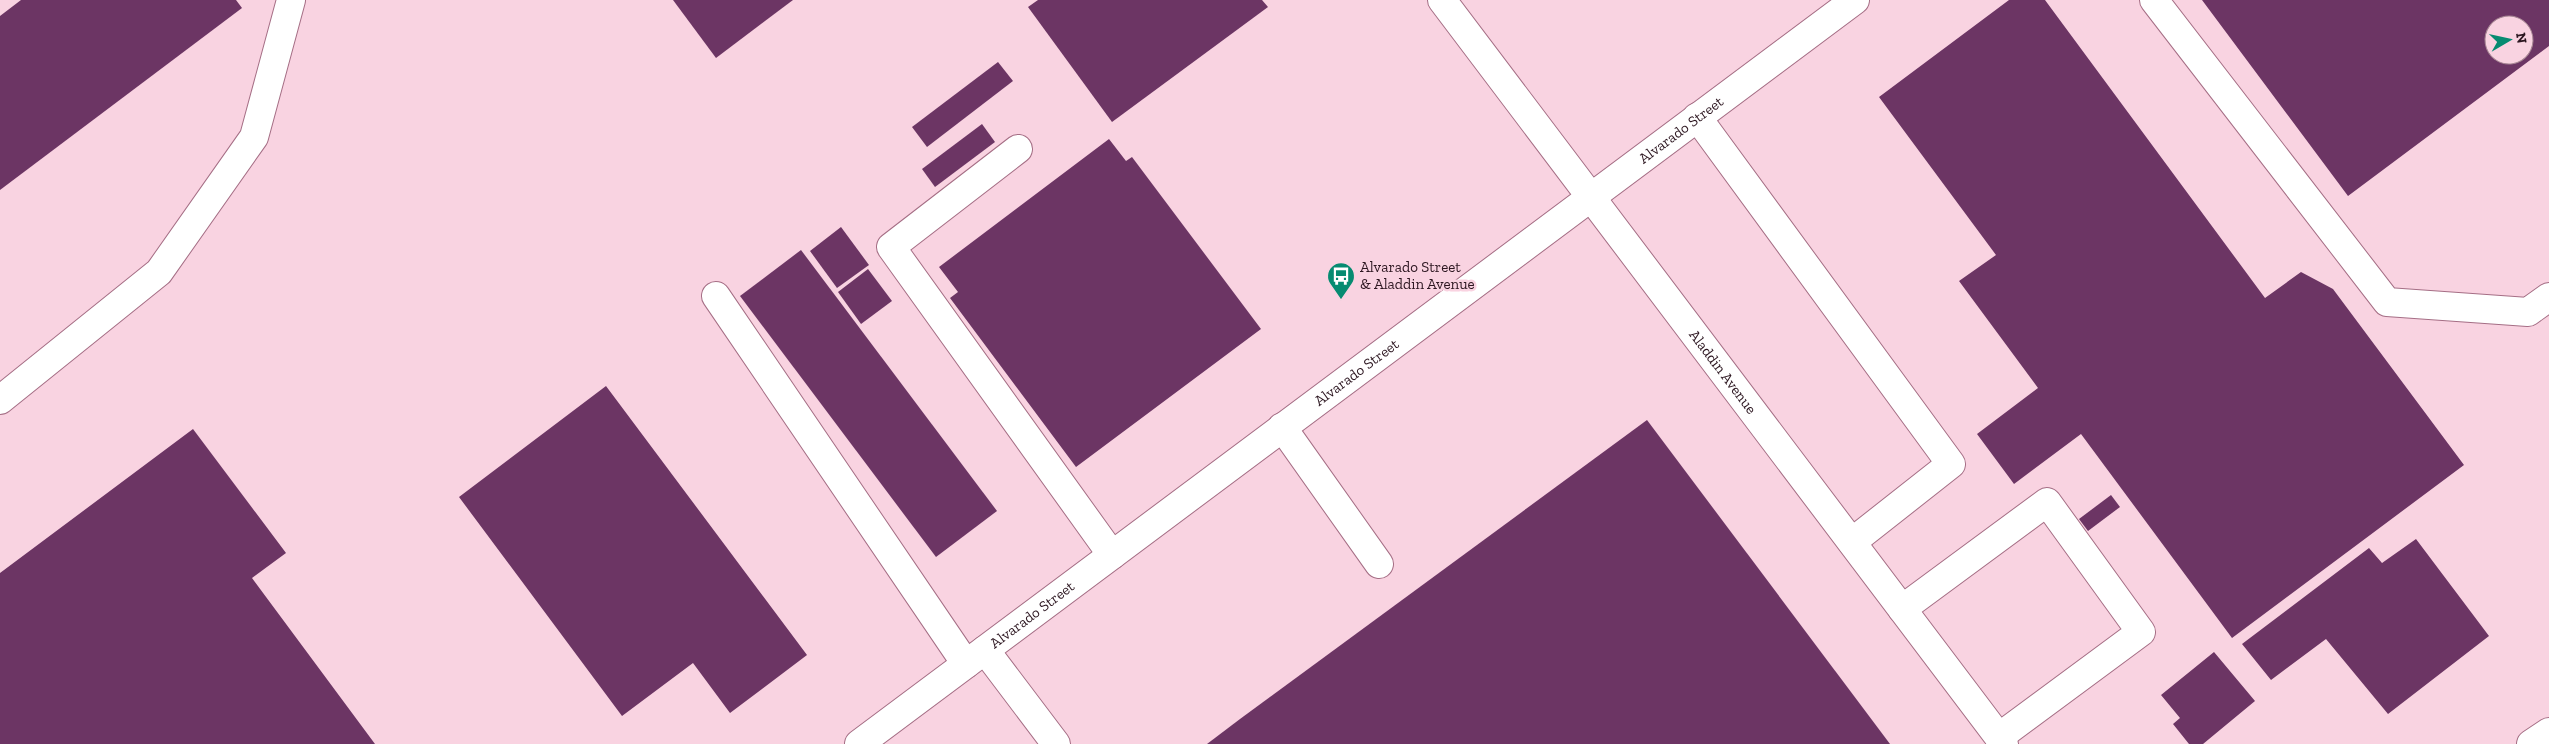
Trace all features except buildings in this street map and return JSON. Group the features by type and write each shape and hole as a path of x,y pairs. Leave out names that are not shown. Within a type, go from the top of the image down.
{"street":[{"path":"0,400 159,272 254,137 291,0"},
{"name":"Aladdin Avenue","path":"1442,0 2002,741"},
{"name":"Alvarado Street","path":"860,744 1854,0"},
{"path":"2154,0 2387,302 2528,312 2549,297"},
{"path":"1697,117 1952,464 1852,542"},
{"path":"1018,149 891,248 1112,555"},
{"path":"716,296 976,657 1056,744"},
{"path":"1282,427 1379,564"},
{"path":"1902,609 2047,502 2141,632 2002,741"},
{"path":"2531,744 2549,732"}],"place":[{"name":"Alvarado Street & Aladdin Avenue","path":"1341,300"}]}
